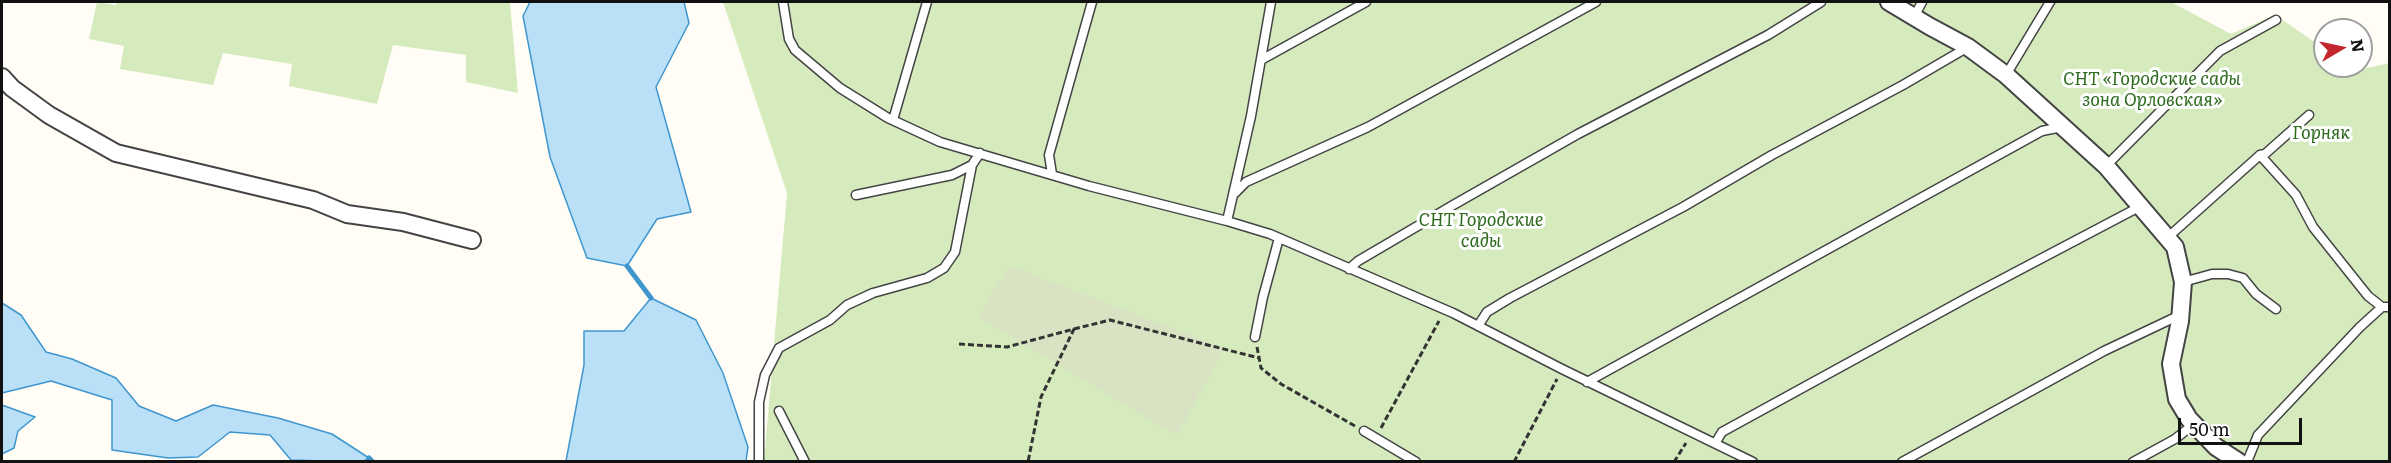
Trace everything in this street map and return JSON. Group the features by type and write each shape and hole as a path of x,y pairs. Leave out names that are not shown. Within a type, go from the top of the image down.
{"street":[{"path":"1889,2 1968,46 2006,75 2106,166 2175,247 2183,282 2180,315 2171,364 2177,399 2194,424 2216,447 2239,462"},
{"path":"2,77 12,88 49,115 116,153 313,200 347,214 403,222 472,240"}],"lane":[{"path":"783,2 789,39 795,50 840,88 893,120 940,142 1227,221 1280,238 1445,310 1753,462"},
{"path":"893,120 927,2"},
{"path":"1052,174 1049,154 1092,2"},
{"path":"1227,221 1271,2"},
{"path":"1261,60 1366,2"},
{"path":"1233,194 1246,182 1368,127 1596,2"},
{"path":"1349,269 1358,261 1578,134 1768,35 1821,2"},
{"path":"1914,17 1922,2"},
{"path":"2006,75 2050,2"},
{"path":"2106,166 2220,51 2276,20"},
{"path":"1478,326 1487,312 1510,298 1683,207 1772,155 1903,85 1968,46"},
{"path":"2167,238 2260,155 2265,154 2309,115"},
{"path":"1587,381 2042,131 2062,127"},
{"path":"759,462 759,402 765,375 779,348 830,320 847,305 873,293 927,278 944,268 955,252 972,165 980,153"},
{"path":"2247,462 2258,435 2360,327 2386,307 2368,297 2313,227 2296,195 2260,155"},
{"path":"856,195 952,175 972,165"},
{"path":"1716,442 1722,432 1972,295 2141,206"},
{"path":"1255,337 1280,238"},
{"path":"2183,282 2211,274 2228,274 2243,278 2256,294 2276,309"},
{"path":"1902,462 2104,351 2180,315"},
{"path":"779,411 804,462"},
{"path":"2133,462 2175,440 2194,424"},
{"path":"1364,431 1416,462"}],"path":[{"path":"1375,438 1445,310"},
{"path":"959,344 1007,347 1110,320 1259,358"},
{"path":"1028,462 1041,397 1074,329"},
{"path":"1255,337 1261,368 1281,384 1364,431"},
{"path":"1514,462 1562,369"},
{"path":"1674,462 1694,432"}],"green space":[{"path":"97,2 116,5 117,2 510,2 518,93 466,82 466,55 393,45 377,104 289,86 292,64 223,53 213,85 120,69 124,46 89,39"},
{"name":"СНТ Городские сады","path":"723,2 2171,2 2231,34 2275,15 2313,41 2313,78 2373,78 2373,67 2389,63 2389,461 764,461 787,193"},
{"path":"1010,266 1224,348 1177,436 978,316"}],"water":[{"path":"530,2 684,2 689,23 656,87 691,212 657,219 627,266 587,258 550,157 523,16"},
{"path":"651,298 696,320 723,373 748,447 746,461 566,461 584,365 584,331 624,331"},
{"path":"2,303 21,315 46,352 72,359 116,378 139,406 176,421 213,405 278,418 332,434 369,458 362,462 291,460 270,435 230,432 198,457 168,458 112,450 112,400 51,381 2,393"},
{"path":"2,405 35,417 18,431 14,448 2,454"}],"waterway":[{"path":"627,266 651,298"},
{"path":"369,458 373,462"}],"park label":[{"name":"СНТ «Городские сады зона Орловская»","path":"2152,90"},
{"name":"Горняк","path":"2321,134"}]}
